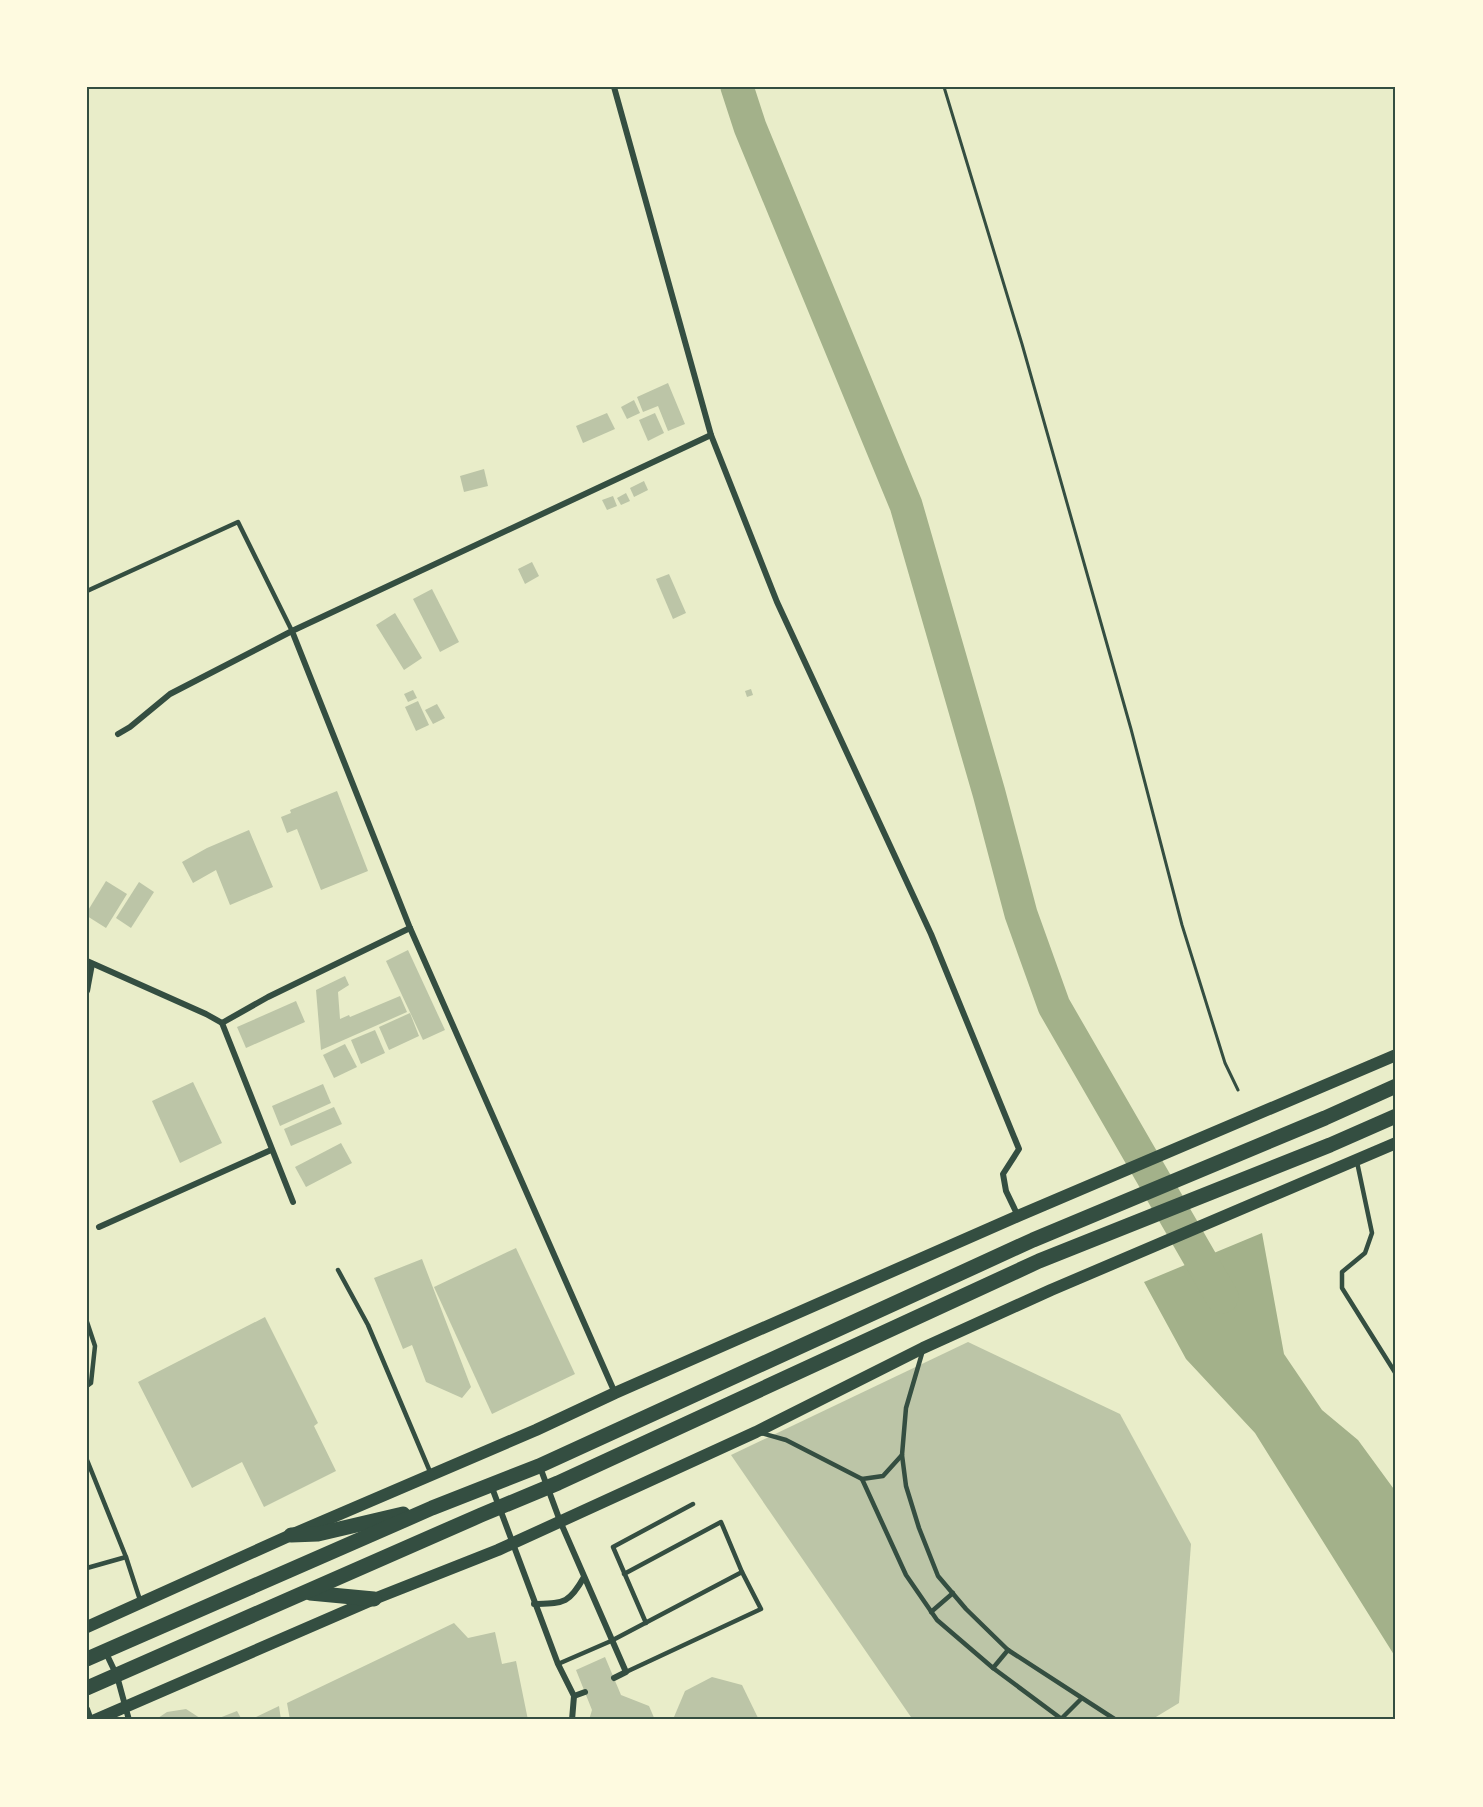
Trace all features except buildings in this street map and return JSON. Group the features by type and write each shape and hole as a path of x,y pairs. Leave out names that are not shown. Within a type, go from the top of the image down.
{"highway":[{"path":"87,1659 432,1508 539,1466 1033,1240 1396,1086"},
{"path":"87,1689 548,1488 1039,1261 1396,1116"},
{"path":"291,1535 318,1534 432,1508"},
{"path":"307,1593 374,1599"}],"main road":[{"path":"87,1627 291,1535 536,1430 615,1393 1021,1215 1396,1054"},
{"path":"93,1720 560,1521 756,1432 923,1348 1051,1290 1396,1143"}],"street":[{"path":"614,87 711,435 777,602 931,934 1019,1149 1003,1174 1006,1191 1021,1215"},
{"path":"118,734 170,694 292,631 711,435"},
{"path":"292,631 410,928 615,1393"},
{"path":"222,1023 268,997 410,928"},
{"path":"87,991 90,963 222,1023 293,1202"},
{"path":"99,1227 271,1150"},
{"path":"539,1466 560,1521 626,1672 614,1678"},
{"path":"490,1485 534,1604 558,1664 574,1696 572,1720"},
{"path":"534,1604 559,1603 574,1595 584,1577"},
{"path":"106,1652 117,1676 129,1720"},
{"path":"574,1696 585,1692"},
{"path":"87,1710 93,1720"}],"lane":[{"path":"87,591 238,522 292,631"},
{"path":"1356,1159 1372,1233 1365,1253 1342,1272 1342,1288 1396,1374"},
{"path":"338,1270 372,1335 431,1474"},
{"path":"87,1322 96,1346 91,1383 87,1386"},
{"path":"923,1348 906,1408 902,1455 906,1486 919,1528 939,1576 966,1609 1008,1650 1116,1720"},
{"path":"756,1432 786,1440 862,1479 883,1476 902,1455"},
{"path":"87,1460 126,1557 141,1603"},
{"path":"862,1479 906,1575 937,1620 993,1668 1063,1719 1081,1699"},
{"path":"646,1623 612,1547 693,1504"},
{"path":"624,1574 721,1522 760,1609 626,1672"},
{"path":"87,1568 126,1557"},
{"path":"558,1664 611,1641 742,1572"},
{"path":"931,1612 953,1593"},
{"path":"993,1668 1008,1650"}],"path":[{"path":"944,87 1028,366 1131,729 1182,925 1225,1063 1238,1090"}],"shaded area":[{"path":"1262,1233 1284,1354 1322,1410 1358,1440 1396,1492 1396,1658 1255,1433 1186,1359 1144,1282"}],"waterway":[{"path":"737,87 750,127 906,505 989,793 1021,914 1054,1006 1222,1297"}]}
